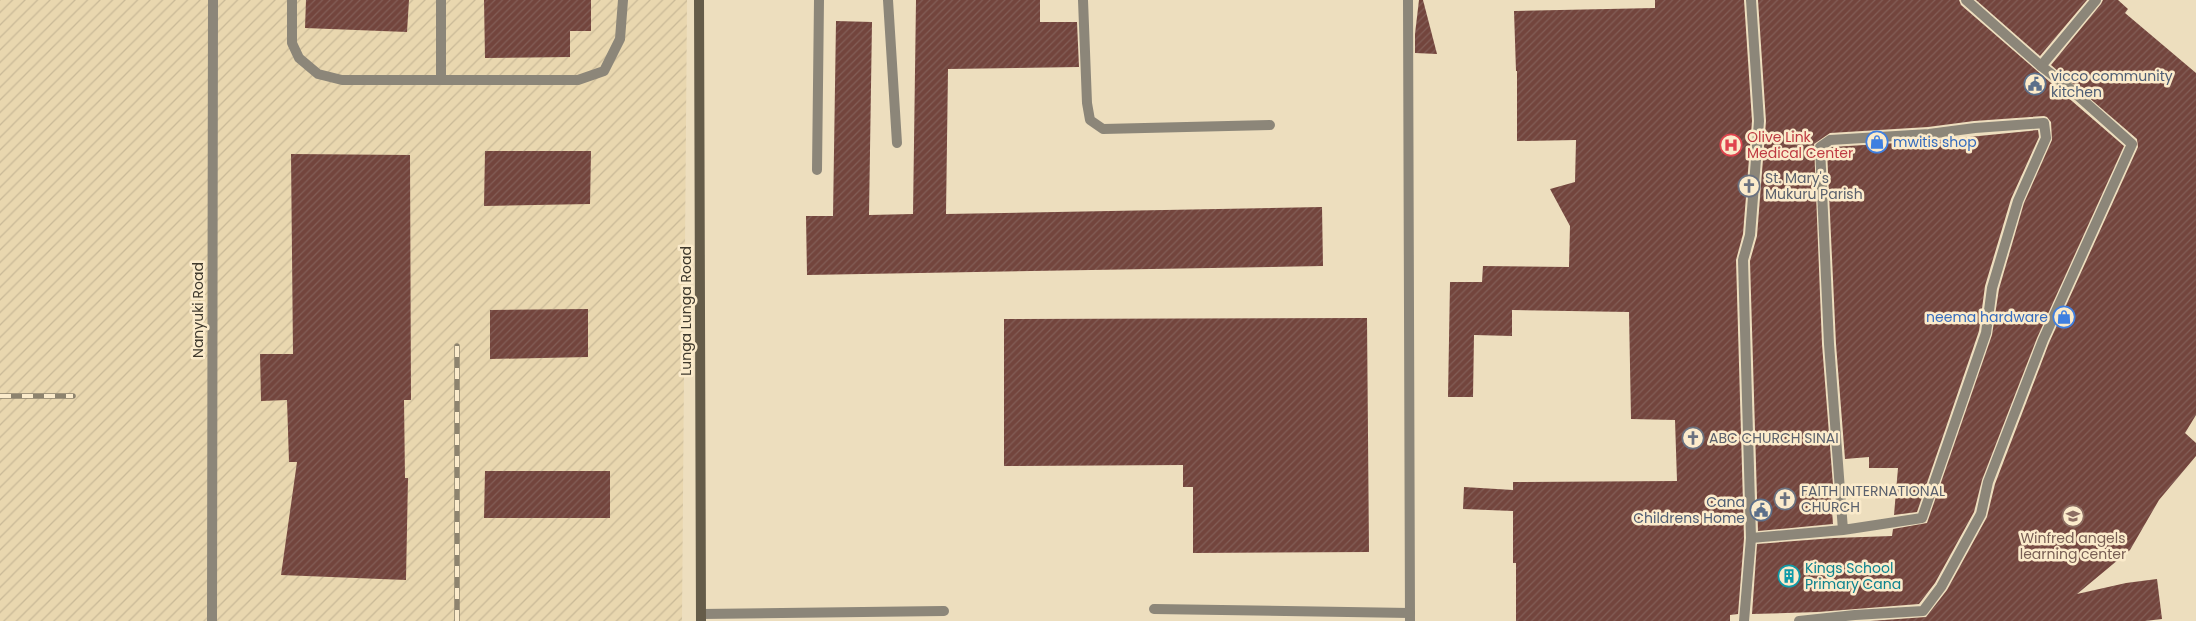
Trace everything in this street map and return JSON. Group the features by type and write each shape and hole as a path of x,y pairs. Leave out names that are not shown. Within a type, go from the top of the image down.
{"main road":[{"name":"Lunga Lunga Road","path":"700,0 701,618"}],"street":[{"name":"Nanyuki Road","path":"212,621 213,0"},
{"path":"292,0 292,43 299,58 318,74 342,80 441,78 578,80 604,70 620,39 623,0"},
{"path":"441,0 441,78"},
{"path":"817,170 819,0"},
{"path":"888,0 897,143"},
{"path":"1083,0 1087,103 1090,120 1103,128 1270,125"},
{"path":"1154,609 1410,617 1408,0"},
{"path":"1744,621 1751,538 1743,260 1750,235 1759,122 1751,0"},
{"path":"1799,621 1855,615 1923,612 1941,587 1980,514 1988,482 2043,340 2132,144 1966,0"},
{"path":"2041,66 2096,0"},
{"path":"1751,538 1843,530 1922,518 1986,334 1992,288 2018,201 2046,138 2044,123 1975,128 1929,134 1830,140 1820,147 1828,344 1843,530"},
{"path":"701,618 944,611"}],"shaded area":[{"path":"0,0 687,0 682,621 0,621"}],"building":[{"path":"306,0 409,0 407,32 305,28"},
{"path":"484,0 591,0 591,31 570,31 570,57 485,58"},
{"path":"916,0 1040,0 1040,22 1077,22 1079,67 948,69 946,214 1322,207 1323,266 807,275 806,216 833,216 836,21 872,22 869,215 913,214"},
{"path":"1419,0 1423,0 1437,54 1415,53"},
{"path":"1655,0 1744,0 1752,121 1743,234 1736,260 1744,538 1738,614 1730,615 1730,621 1516,621 1516,563 1513,563 1513,511 1463,509 1464,487 1513,490 1513,482 1677,481 1675,420 1631,419 1629,312 1512,310 1512,336 1474,335 1473,397 1448,397 1450,282 1482,282 1483,266 1569,267 1570,226 1550,189 1575,182 1576,140 1517,141 1517,71 1514,11 1655,8"},
{"path":"1758,0 1959,0 1961,5 2124,146 2037,338 1982,480 1974,512 1935,583 1919,604 1818,612 1752,614 1757,544 1892,536 1893,529 1927,523 1992,335 1999,289 2024,203 2052,140 2051,122 2044,116 1974,121 1928,127 1830,133 1814,144 1822,344 1833,485 1830,485 1833,524 1758,531 1750,261 1757,236 1766,121"},
{"path":"1976,0 2087,0 2040,56"},
{"path":"2103,0 2118,0 2128,9 2125,13 2196,73 2196,415 2185,433 2196,443 2196,456 2159,500 2130,550 2077,594 2126,583 2157,579 2162,619 2145,621 1870,621 1926,617 1947,590 1987,517 1995,484 2049,343 2138,147 2137,139 2051,65"},
{"path":"2038,130 2039,137 2011,199 1985,286 1979,331 1917,512 1894,515 1898,468 1869,468 1869,457 1845,459 1836,344 1827,150 1832,147 1929,141"},
{"path":"485,151 591,151 590,204 484,206"},
{"path":"291,154 410,155 411,400 404,400 405,478 408,478 406,580 281,575 297,462 289,462 287,400 261,401 260,354 293,354"},
{"path":"588,309 588,357 490,359 490,310"},
{"path":"1367,318 1369,552 1193,553 1193,487 1183,487 1183,465 1004,466 1004,319"},
{"path":"485,471 610,471 610,518 484,518"}],"railway":[{"path":"457,346 457,621"},
{"path":"0,396 73,396"}],"place":[{"name":"vicco community kitchen","path":"2035,84"},
{"name":"mwitis shop","path":"1877,142"},
{"name":"Olive Link Medical Center","path":"1731,145"},
{"name":"St. Mary's Mukuru Parish","path":"1749,186"},
{"name":"neema hardware","path":"2064,317"},
{"name":"ABC CHURCH SINAI","path":"1693,438"},
{"name":"FAITH INTERNATIONAL CHURCH","path":"1785,499"},
{"name":"Cana Childrens Home","path":"1761,510"},
{"name":"Winfred angels learning center","path":"2073,516"},
{"name":"Kings School Primary Cana","path":"1789,576"}]}
